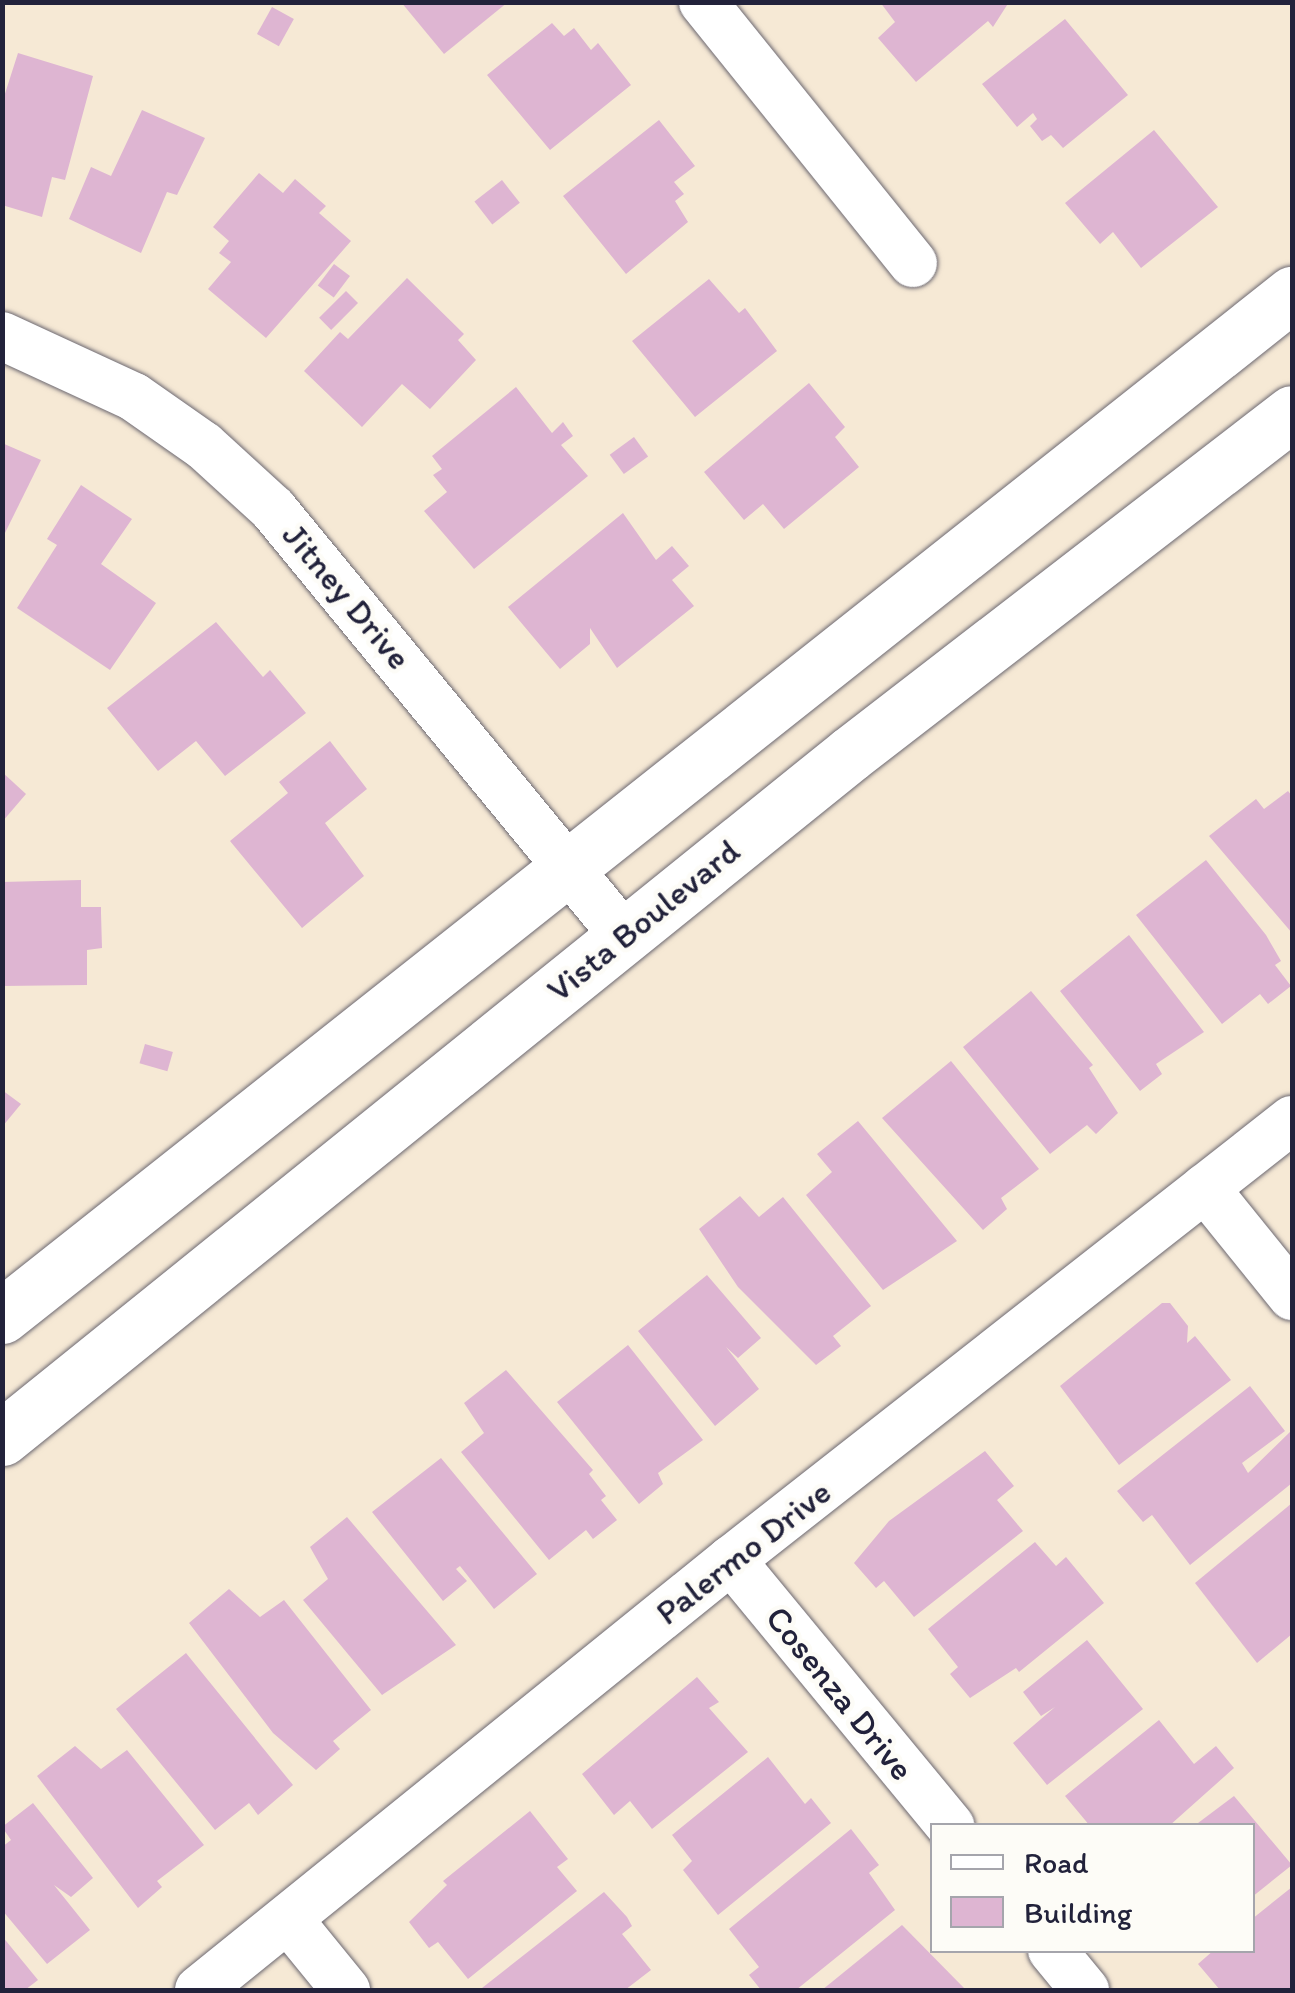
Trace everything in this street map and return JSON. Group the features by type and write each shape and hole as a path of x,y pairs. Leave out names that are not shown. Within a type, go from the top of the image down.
{"main road":[{"path":"2,1316 566,865 1292,294"},
{"name":"Vista Boulevard","path":"2,1438 624,936 1292,412"}],"street":[{"path":"703,2 913,262"},
{"name":"Jitney Drive","path":"2,336 134,397 204,446 273,509 624,936"},
{"name":"Palermo Drive","path":"199,1990 731,1560 1292,1120"},
{"path":"1205,1188 1292,1296"},
{"name":"Cosenza Drive","path":"731,1560 948,1823"},
{"path":"288,1918 346,1990"},
{"path":"1054,1953 1085,1990"}],"building":[{"path":"401,2 508,2 444,54"},
{"path":"880,2 1009,2 993,27 988,21 916,82 878,38 895,22"},
{"path":"272,7 294,19 279,46 257,34"},
{"path":"1065,19 1128,95 1063,148 1051,135 1042,141 1030,126 1037,119 1033,113 1017,127 982,84"},
{"path":"552,23 564,36 574,28 591,50 598,43 631,85 550,150 487,75"},
{"path":"18,53 93,76 65,180 52,177 42,217 2,205 2,103"},
{"path":"142,110 205,138 177,195 167,192 141,253 69,219 91,167 111,176"},
{"path":"659,120 695,166 674,182 684,194 675,201 688,222 626,274 563,196"},
{"path":"1154,130 1218,207 1141,268 1113,232 1100,244 1065,203"},
{"path":"259,173 283,193 295,179 326,206 319,213 351,241 266,338 208,289 231,262 219,253 229,241 213,227"},
{"path":"502,180 520,203 492,224 474,202"},
{"path":"334,264 350,276 334,298 318,286"},
{"path":"407,278 464,334 458,340 476,360 430,409 402,384 362,427 304,371 340,332 348,339"},
{"path":"709,279 739,313 745,308 777,351 695,417 632,341"},
{"path":"346,291 358,303 331,330 319,318"},
{"path":"809,383 845,427 835,437 859,467 784,529 763,504 744,520 704,472"},
{"path":"516,387 552,433 563,422 573,436 561,445 588,476 474,569 424,511 447,492 433,475 442,469 432,456"},
{"path":"634,437 648,456 624,474 610,455"},
{"path":"2,443 41,460 3,537 2,537"},
{"path":"81,485 132,519 101,564 156,603 110,670 17,608 57,545 47,539"},
{"path":"623,513 656,560 672,546 689,566 672,580 694,606 617,668 590,628 590,644 560,669 508,607"},
{"path":"216,622 263,677 270,670 306,713 225,776 196,741 158,771 107,708"},
{"path":"330,741 367,789 325,823 364,876 302,928 230,841 288,793 279,782"},
{"path":"2,772 26,794 2,822"},
{"path":"1288,791 1292,796 1292,933 1209,836 1256,799 1264,809"},
{"path":"1206,860 1266,935 1281,961 1275,965 1291,986 1268,1004 1260,994 1222,1024 1136,915"},
{"path":"81,880 81,907 101,907 102,948 87,950 87,985 2,986 2,882"},
{"path":"1129,935 1204,1032 1156,1064 1162,1074 1140,1091 1060,991"},
{"path":"1031,991 1093,1065 1089,1068 1118,1113 1096,1134 1087,1125 1050,1154 963,1047"},
{"path":"145,1044 173,1052 167,1071 139,1063"},
{"path":"951,1061 1039,1169 1001,1198 1007,1209 983,1230 882,1118"},
{"path":"2,1090 21,1104 2,1127"},
{"path":"858,1121 957,1241 883,1290 806,1195 832,1172 817,1154"},
{"path":"740,1196 759,1217 783,1197 871,1306 833,1336 841,1346 816,1365 738,1287 699,1229"},
{"path":"707,1275 761,1338 738,1358 726,1347 759,1389 715,1426 638,1331"},
{"path":"1162,1303 1170,1303 1188,1326 1187,1343 1195,1336 1231,1380 1119,1465 1060,1386"},
{"path":"628,1345 703,1440 658,1473 663,1484 639,1504 557,1402"},
{"path":"506,1370 593,1470 589,1474 606,1496 601,1500 617,1520 593,1539 586,1530 549,1560 461,1452 484,1433 464,1403"},
{"path":"1250,1386 1285,1431 1242,1463 1248,1473 1292,1430 1292,1483 1190,1565 1152,1515 1143,1522 1117,1491"},
{"path":"985,1451 1014,1486 997,1500 1023,1531 914,1617 884,1581 876,1588 854,1563 889,1521"},
{"path":"441,1458 537,1574 494,1609 460,1566 456,1569 467,1581 443,1601 372,1512"},
{"path":"1292,1503 1292,1634 1257,1663 1195,1583"},
{"path":"347,1517 456,1645 382,1695 303,1600 328,1579 310,1547"},
{"path":"1035,1542 1056,1566 1066,1557 1104,1603 1019,1672 1016,1668 970,1698 950,1674 958,1667 928,1629"},
{"path":"229,1589 260,1617 284,1600 371,1710 333,1741 340,1749 316,1770 273,1733 189,1623"},
{"path":"1087,1640 1143,1709 1047,1785 1013,1743 1055,1707 1041,1716 1023,1692"},
{"path":"186,1653 293,1785 258,1815 249,1803 215,1830 116,1709"},
{"path":"697,1677 719,1702 709,1708 748,1752 652,1829 630,1801 614,1815 582,1774"},
{"path":"1159,1720 1194,1764 1216,1746 1234,1768 1172,1823 1088,1823 1065,1796"},
{"path":"75,1746 101,1769 127,1750 204,1845 157,1881 162,1887 138,1908 37,1776"},
{"path":"768,1757 805,1804 811,1798 831,1823 718,1915 683,1870 692,1861 672,1835"},
{"path":"1234,1796 1292,1865 1255,1895 1255,1823 1198,1823"},
{"path":"33,1803 93,1878 71,1897 54,1885 90,1930 47,1964 2,1910 2,1847 11,1840 2,1827"},
{"path":"530,1811 568,1859 557,1867 577,1891 468,1979 438,1942 429,1948 409,1922 447,1885 443,1881"},
{"path":"851,1829 879,1865 869,1873 895,1910 796,1990 761,1990 749,1975 759,1967 729,1929"},
{"path":"1292,1887 1292,1990 1220,1990 1198,1964 1211,1953 1255,1953 1255,1917"},
{"path":"604,1892 627,1917 632,1926 622,1934 651,1970 625,1990 482,1988"},
{"path":"902,1925 966,1990 822,1990"},
{"path":"2,1936 38,1980 25,1990 2,1990"}]}
